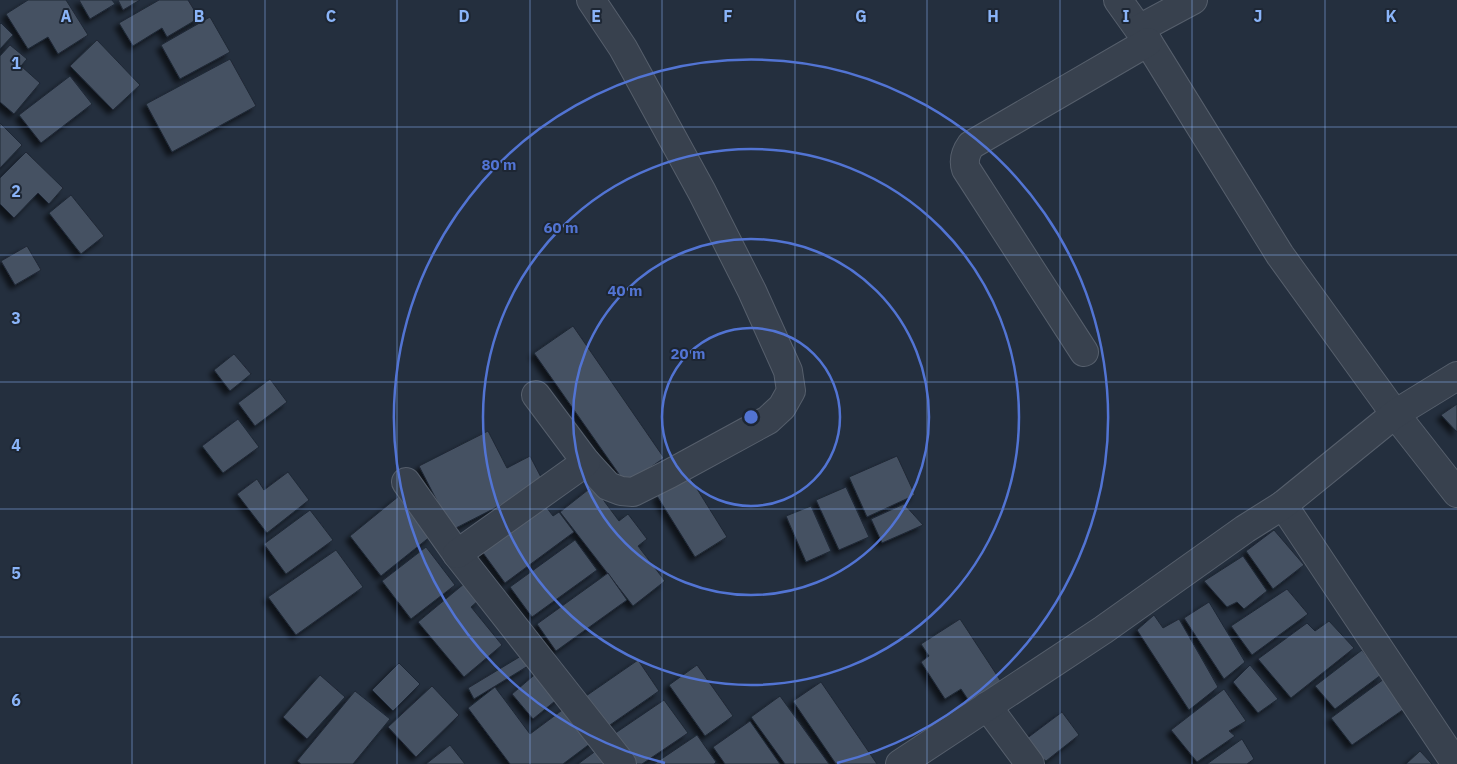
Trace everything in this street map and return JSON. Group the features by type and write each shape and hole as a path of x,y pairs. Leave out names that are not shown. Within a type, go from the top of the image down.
{"street":[{"path":"536,395 586,462 608,486 621,492 633,492 768,420 782,407 791,391 788,371 752,292 706,200 623,48 591,0"},
{"path":"1118,0 1144,35 1280,255 1395,414 1457,493"},
{"path":"1084,352 966,169 964,163 967,151 971,145 1144,35 1193,0"},
{"path":"900,764 1103,630 1283,505 1395,414 1457,376"},
{"path":"457,554 586,462"},
{"path":"406,482 457,554 622,764"},
{"path":"1283,505 1456,764"},
{"path":"987,706 1030,764"}],"building":[{"path":"28,0 66,0 88,35 58,54 48,37 28,49 6,14"},
{"path":"79,0 112,0 115,4 90,19"},
{"path":"118,0 140,0 123,10"},
{"path":"159,0 188,0 199,18 167,37 162,28 133,46 119,23"},
{"path":"210,17 230,52 180,79 161,45"},
{"path":"0,24 13,35 0,49"},
{"path":"97,40 140,85 113,110 70,66"},
{"path":"10,45 27,59 21,66 40,83 14,114 0,102 0,56"},
{"path":"230,59 256,106 172,152 146,104"},
{"path":"70,76 92,104 41,143 19,115"},
{"path":"0,123 22,145 0,168"},
{"path":"26,152 63,188 49,204 38,193 14,218 0,204 0,178"},
{"path":"71,195 104,236 81,254 49,213"},
{"path":"27,246 41,270 15,285 1,261"},
{"path":"573,326 664,458 626,484 534,353"},
{"path":"234,354 251,374 230,391 214,370"},
{"path":"270,379 287,402 255,426 238,403"},
{"path":"1457,404 1457,432 1441,415"},
{"path":"238,419 259,447 223,473 202,446"},
{"path":"488,431 507,468 530,456 544,483 452,530 419,466"},
{"path":"897,456 915,495 867,517 849,477"},
{"path":"288,472 309,500 267,533 237,494 257,479 264,490"},
{"path":"689,476 727,537 695,557 657,496"},
{"path":"593,486 619,521 628,514 647,539 638,546 665,581 633,606 560,512"},
{"path":"846,487 869,537 839,550 816,500"},
{"path":"399,496 431,536 381,576 350,536"},
{"path":"544,504 553,516 559,512 574,532 505,583 481,550"},
{"path":"904,504 923,525 882,543 871,519"},
{"path":"811,506 831,551 806,562 786,516"},
{"path":"310,510 333,540 286,574 264,544"},
{"path":"1274,530 1304,565 1273,589 1246,551"},
{"path":"575,540 597,570 532,617 510,587"},
{"path":"426,547 455,585 411,619 382,581"},
{"path":"336,550 363,587 296,635 268,597"},
{"path":"1243,556 1267,591 1244,609 1237,602 1227,607 1204,581"},
{"path":"608,573 627,600 556,651 537,624"},
{"path":"465,583 479,600 471,607 502,645 464,677 418,622"},
{"path":"1287,589 1308,614 1252,655 1231,626"},
{"path":"1209,602 1245,662 1224,679 1184,618"},
{"path":"1154,615 1163,628 1179,619 1218,687 1189,710 1137,630"},
{"path":"960,619 1002,683 971,704 961,689 945,699 921,662 929,656 921,644"},
{"path":"1329,621 1354,648 1291,698 1258,659 1307,623 1315,631"},
{"path":"1362,650 1381,675 1335,709 1315,686"},
{"path":"521,656 528,666 474,699 468,688"},
{"path":"638,660 659,691 607,727 586,696"},
{"path":"399,663 420,684 393,711 372,690"},
{"path":"697,665 733,716 705,736 669,685"},
{"path":"1250,665 1278,699 1258,713 1233,682"},
{"path":"539,671 560,697 533,719 512,694"},
{"path":"320,675 345,697 307,739 283,717"},
{"path":"1384,679 1407,707 1352,745 1331,718"},
{"path":"821,682 877,764 836,764 793,701"},
{"path":"432,686 459,715 416,757 388,727"},
{"path":"495,687 530,734 569,705 595,740 563,764 510,764 468,708"},
{"path":"1224,689 1246,721 1229,731 1235,736 1197,762 1171,730"},
{"path":"355,691 390,719 353,764 301,764 297,761"},
{"path":"780,696 829,764 785,764 751,717"},
{"path":"664,700 688,733 642,764 634,764 614,734"},
{"path":"1062,712 1079,735 1046,761 1022,742"},
{"path":"750,721 780,764 725,764 713,747"},
{"path":"697,735 716,762 714,764 654,764"},
{"path":"1242,739 1254,759 1247,764 1207,764"},
{"path":"450,745 465,764 426,764"},
{"path":"597,750 607,764 578,764"},
{"path":"1420,751 1432,764 1406,764"}]}
